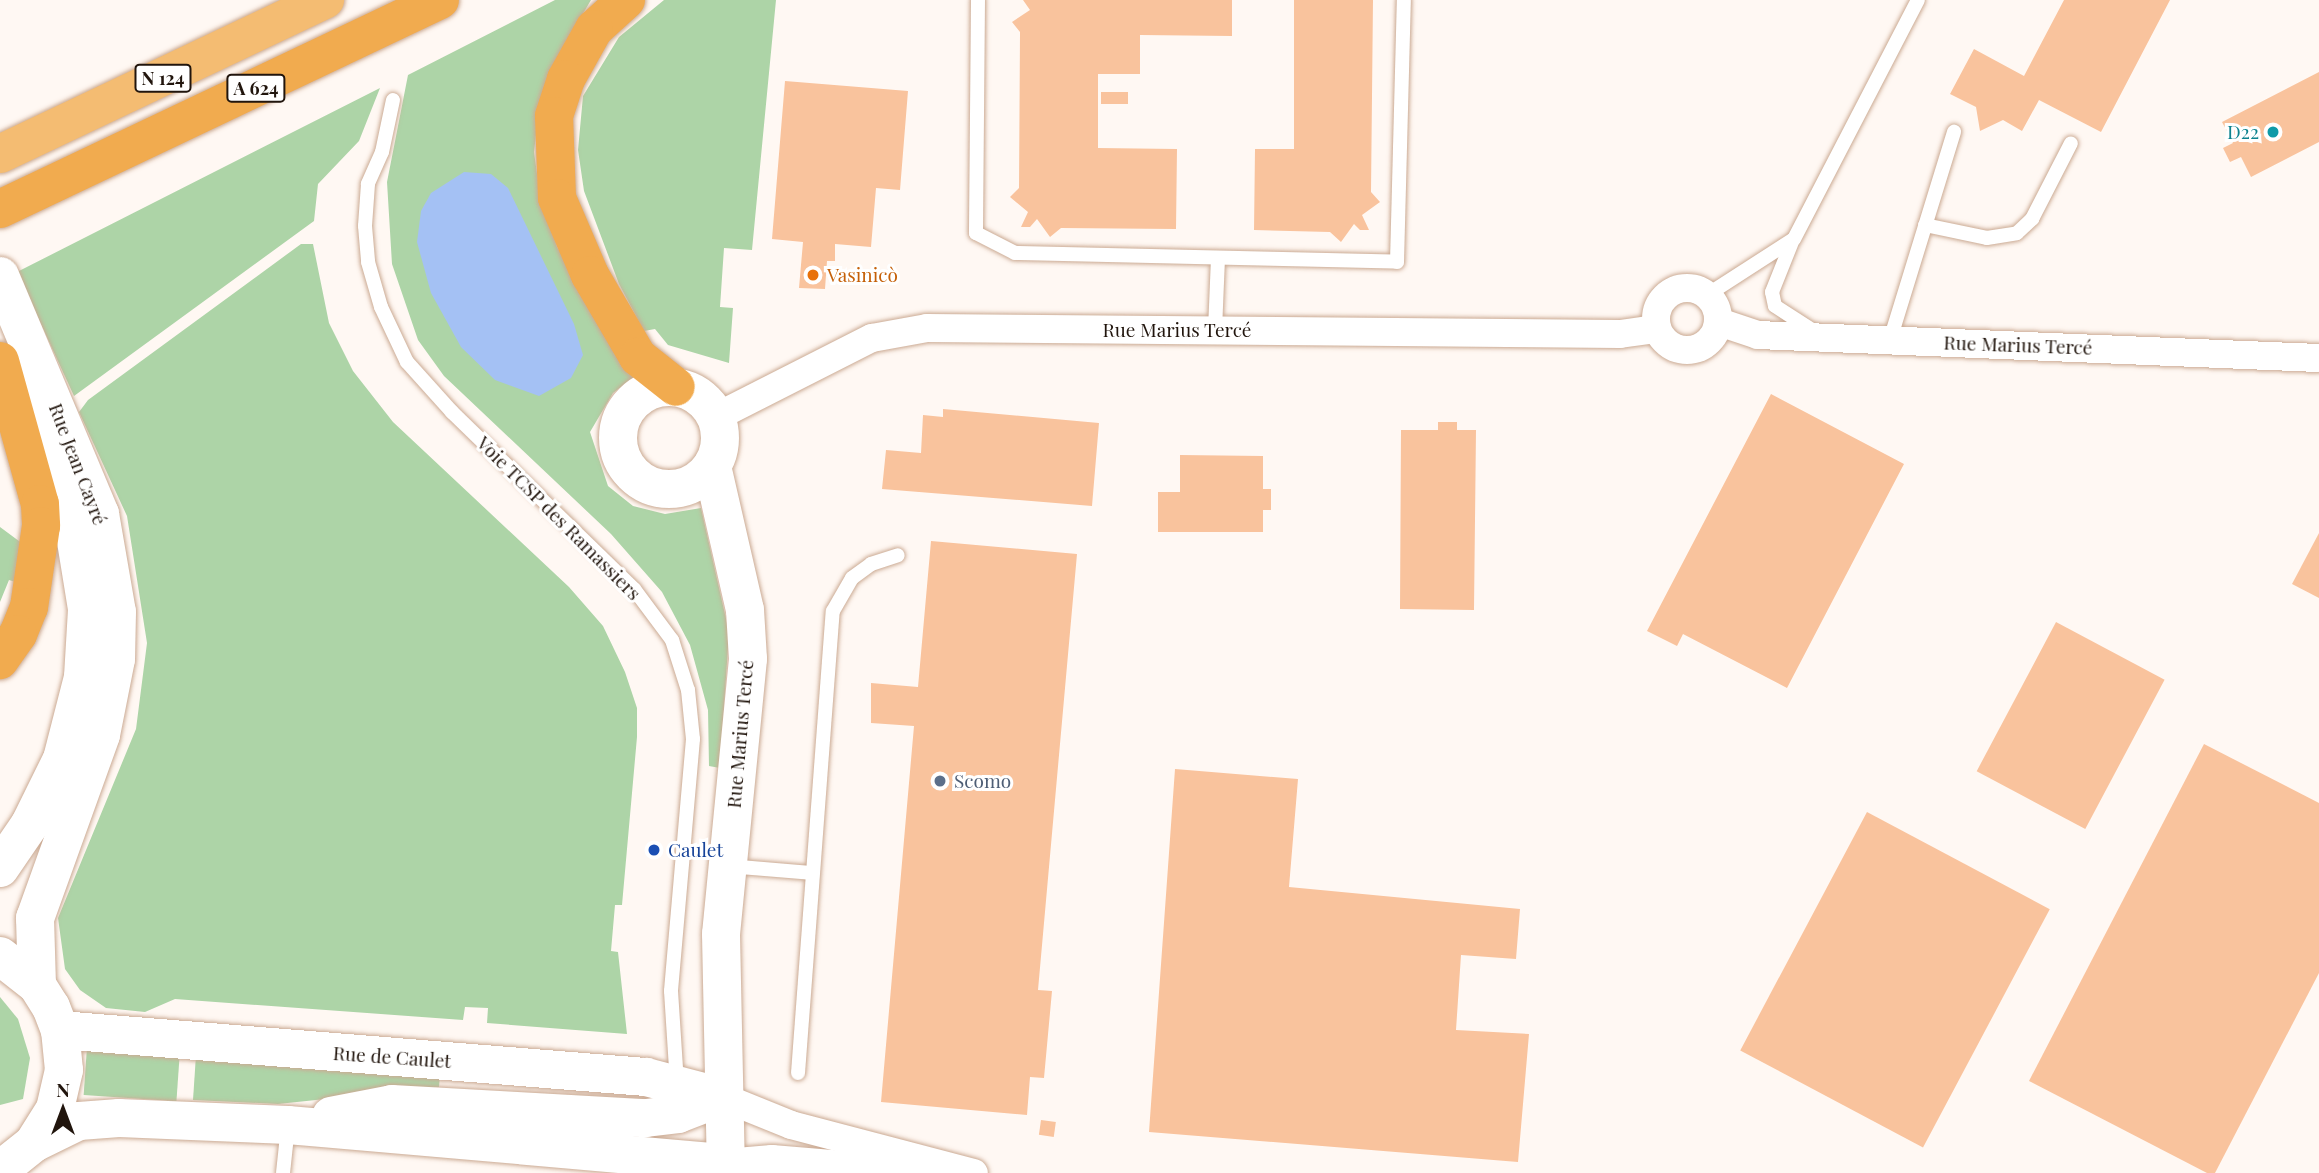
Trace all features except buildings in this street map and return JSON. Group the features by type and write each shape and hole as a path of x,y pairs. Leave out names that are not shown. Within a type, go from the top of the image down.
{"highway":[{"name":"N 124","path":"0,154 325,0"},
{"name":"A 624","path":"0,209 440,0"},
{"path":"626,0 594,29 566,79 554,116 557,198 590,275 638,357 676,387"},
{"path":"0,360 40,504 41,526 29,607 18,634 0,660"}],"main road":[{"name":"Rue Jean Cayré","path":"0,276 76,449 100,514 117,612 116,659 101,735 35,918 37,985"},
{"name":"Rue Jean Cayré","path":"0,339 73,523 87,609 83,677 62,759 30,824 0,868"},
{"path":"658,387 676,387 693,392 716,417 719,450 712,466 701,479 669,490 638,479 619,453 620,421 628,406 658,387"},
{"name":"Rue Marius Tercé","path":"712,466 744,610 748,659 721,934 725,1168"},
{"path":"0,956 37,985 60,1030 64,1070 55,1109 34,1143 0,1170"},
{"name":"Rue de Caulet","path":"60,1030 646,1077 677,1134"},
{"name":"Rue de Caulet","path":"677,1134 722,1097"},
{"name":"Rue de Caulet","path":"34,1143 79,1121 119,1118 288,1125 392,1104 646,1118 677,1134 725,1168"}],"street":[{"path":"1695,289 1707,295 1719,321 1708,343 1685,350 1673,347 1657,329 1656,316 1669,293 1695,289"},
{"name":"Rue Marius Tercé","path":"1719,321 1758,335 2319,358"},
{"name":"Rue Marius Tercé","path":"716,417 872,338 927,328 1620,334 1657,329"},
{"name":"Rue de Caulet","path":"722,1097 791,1125 974,1173"},
{"name":"Rue de Caulet","path":"725,1168 772,1159 937,1173"}],"lane":[{"path":"978,0 976,233 1015,253 1397,262 1404,0"},
{"path":"1825,337 1775,306 1772,292 1794,239 1918,0"},
{"name":"Voie TCSP des Ramassiers","path":"393,100 382,152 368,184 365,226 368,262 381,307 407,362 452,412 634,589 672,640 688,690 693,739 671,991 677,1134"},
{"path":"1890,340 1954,132"},
{"path":"1925,225 1987,238 2017,233 2032,219 2071,143"},
{"path":"1707,295 1794,239"},
{"path":"1215,330 1218,258"},
{"path":"798,1073 834,611 852,578 872,564 898,555"},
{"path":"728,866 813,873"},
{"path":"283,1173 288,1125"}],"green space":[{"path":"555,0 591,0 551,68 539,108 534,152 540,196 557,247 634,377 613,393 590,432 608,486 633,506 665,514 701,508 729,632 720,768 709,766 708,710 690,645 662,592 611,534 444,376 418,340 392,264 387,182 408,75"},
{"path":"664,0 776,0 752,250 724,248 720,307 733,308 729,363 668,345 655,329 644,331 619,284 584,191 578,150 583,96 619,37"},
{"path":"380,88 359,141 318,184 314,221 74,396 17,272"},
{"path":"301,244 313,244 329,323 353,371 393,422 569,587 603,626 625,672 637,708 637,737 622,905 615,905 611,951 618,952 627,1034 487,1023 488,1008 465,1007 463,1020 175,999 145,1012 106,1008 80,990 65,969 58,918 136,729 147,643 127,516 79,412 88,400"},
{"path":"0,527 27,547 22,584 9,580 0,602"},
{"path":"0,997 18,1019 30,1058 23,1099 0,1105"},
{"path":"87,1047 180,1053 176,1101 84,1095"},
{"path":"196,1055 440,1075 439,1087 278,1104 193,1100"}],"water":[{"path":"464,172 491,174 508,188 574,324 583,355 571,378 539,396 495,380 461,347 431,293 417,242 421,211 431,193"}],"place":[{"name":"D22","path":"2273,132"},
{"name":"Vasinicò","path":"813,275"},
{"name":"Scomo","path":"940,781"},
{"name":"Caulet","path":"654,850"}]}
